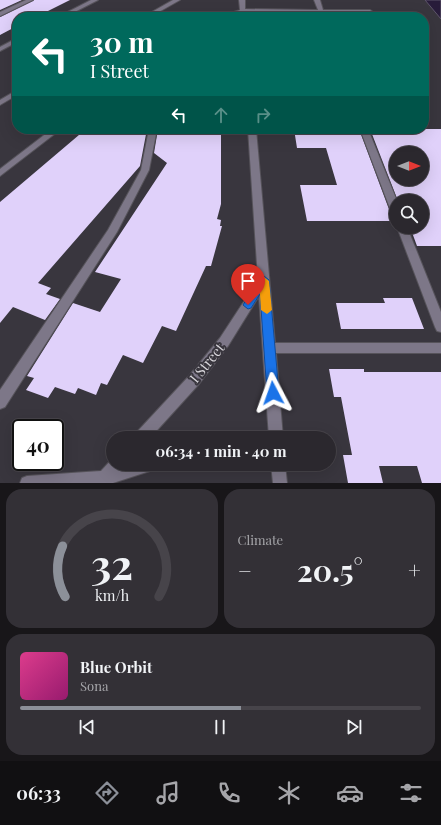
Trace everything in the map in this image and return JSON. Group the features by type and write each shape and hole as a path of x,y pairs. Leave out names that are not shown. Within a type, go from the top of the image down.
{"street":[{"path":"0,14 30,0"},
{"path":"71,12 95,0"},
{"path":"155,12 177,0"},
{"path":"242,0 243,12"},
{"path":"317,0 321,12"},
{"path":"0,49 12,43"},
{"path":"0,103 12,95"},
{"path":"0,173 51,134"},
{"path":"0,402 112,232 145,170 152,134"},
{"path":"252,134 276,431"},
{"path":"366,134 389,194"},
{"path":"405,234 441,327"},
{"name":"I Street","path":"147,431 194,380 224,342 264,280"},
{"path":"270,348 441,348"},
{"path":"104,481 112,471"},
{"path":"27,483 104,481 132,471"},
{"path":"279,471 280,483"}],"shaded area":[{"path":"425,0 441,0 441,19"}],"building":[{"path":"0,0 22,0 0,10"},
{"path":"34,0 70,0 46,12 12,12 12,29 0,35 0,17"},
{"path":"429,129 441,129 441,246 417,246 413,234 429,234 429,194 395,194 392,186 429,186 429,146 389,146 389,178 372,134 429,134"},
{"path":"80,134 146,134 140,166 38,283 51,288 46,294 60,299 45,320 13,307 0,323 0,202"},
{"path":"157,134 221,134 221,204 217,219 221,220 220,226 222,226 211,266 206,266 176,331 162,326 143,363 123,355 107,385 101,383 96,395 78,388 75,394 55,387 48,398 26,390 34,378 27,376 73,303 100,312 121,279 95,272 167,163 154,153"},
{"path":"295,134 361,134 389,209 389,221 307,221 300,185 337,185 326,148 297,148"},
{"path":"383,298 412,298 424,329 341,329 336,303 385,303"},
{"path":"329,369 364,369 364,372 441,372 441,483 422,483 417,466 379,466 383,483 348,483 343,455 352,455 341,397 334,397"}],"slow traffic":[{"path":"264,281 267,310"}],"route":[{"path":"248,305 264,280 273,393"}]}
